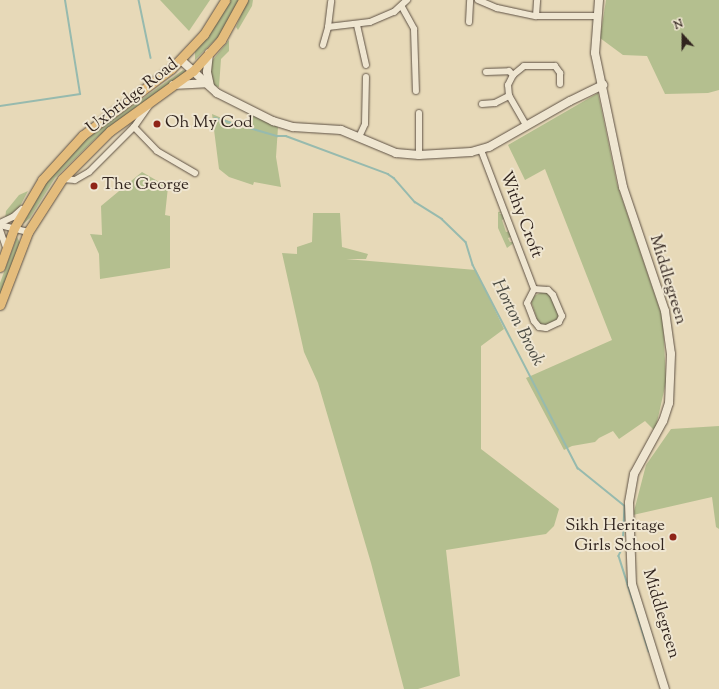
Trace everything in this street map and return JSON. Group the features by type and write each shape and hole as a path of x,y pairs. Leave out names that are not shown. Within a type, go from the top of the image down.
{"main road":[{"name":"Uxbridge Road","path":"0,267 14,228 26,204 42,180 83,135 139,96 181,60 204,34 225,0"},
{"name":"Uxbridge Road","path":"0,305 28,232 62,179 110,130 193,71 210,53 234,21 243,0"}],"street":[{"path":"328,27 357,25 402,7 408,0"},
{"path":"469,22 470,0"},
{"path":"478,0 497,8 536,16 596,16"},
{"path":"536,16 537,0"},
{"name":"Middlegreen","path":"599,0 596,16 595,53 603,85 623,187 664,311 671,354 669,403 663,421 634,474 630,504 632,584 665,689"},
{"path":"324,45 331,1"},
{"path":"402,7 414,29 416,91"},
{"path":"357,25 366,65"},
{"path":"208,84 207,72 210,53"},
{"path":"181,60 218,93 273,121 293,126 341,130 396,152 419,155 481,150 603,85"},
{"path":"526,125 509,96 508,85 513,75 524,66 555,66 560,74 560,84"},
{"path":"486,72 510,71 513,75"},
{"path":"359,137 365,124 366,77"},
{"path":"173,85 208,84"},
{"path":"482,104 495,103 509,96"},
{"path":"62,179 75,180 89,172 134,127 152,101"},
{"path":"419,114 419,155"},
{"path":"134,127 157,151 195,173"},
{"name":"Withy Croft","path":"481,150 534,289"},
{"path":"0,224 13,217 26,204"},
{"path":"0,224 28,232"},
{"path":"0,230 5,240 6,251"},
{"path":"534,289 548,290 553,295 562,316 559,322 546,328 539,327 534,321 527,303 534,289"}],"green space":[{"path":"160,0 210,0 189,31"},
{"path":"229,0 240,0 220,35 195,60 195,52"},
{"path":"247,0 253,0 252,6 238,30 236,27"},
{"path":"606,0 719,0 719,90 708,93 665,94 647,56 623,55 600,38"},
{"path":"229,40 229,51 221,59 219,87 215,86 209,76 211,62"},
{"path":"183,70 186,72 96,138 55,178 30,218 23,224 48,179 82,141"},
{"path":"598,93 617,184 663,319 666,382 655,431 645,421 619,439 613,431 599,438 595,442 572,446 564,450 526,378 612,340 545,169 525,180 508,145"},
{"path":"212,114 246,128 252,114 278,127 276,157 281,187 254,182 253,185 229,177 219,169"},
{"path":"142,172 168,187 165,215 170,216 170,268 100,279 99,254 90,234 102,235 101,206"},
{"path":"28,191 18,210 5,220 6,211 19,195"},
{"path":"503,211 499,214 505,214 506,218 502,220 506,232 511,231 513,236 508,238 510,242 515,242 507,248 498,228 498,212"},
{"path":"313,213 340,213 342,247 368,254 366,259 346,259 476,270 504,329 481,346 481,449 559,509 554,526 546,534 446,550 460,676 418,689 404,689 371,563 318,383 304,352 282,253 297,254 297,247 312,242"},
{"path":"17,237 20,243 0,296 0,283"},
{"path":"544,291 550,293 559,317 557,321 543,326 538,322 531,301 534,296"},
{"path":"719,426 719,529 716,527 712,497 633,515 646,465 671,429"}],"waterway":[{"path":"0,106 80,94 65,0"},
{"name":"Horton Brook","path":"139,0 151,58"},
{"name":"Horton Brook","path":"215,118 277,136 286,136 388,174 394,178 415,202 442,219 466,242 473,265 578,468 625,506 623,548 619,556 649,651"}],"place":[{"name":"Oh My Cod","path":"157,124"},
{"name":"The George","path":"94,186"},
{"name":"Sikh Heritage Girls School","path":"673,537"}]}
